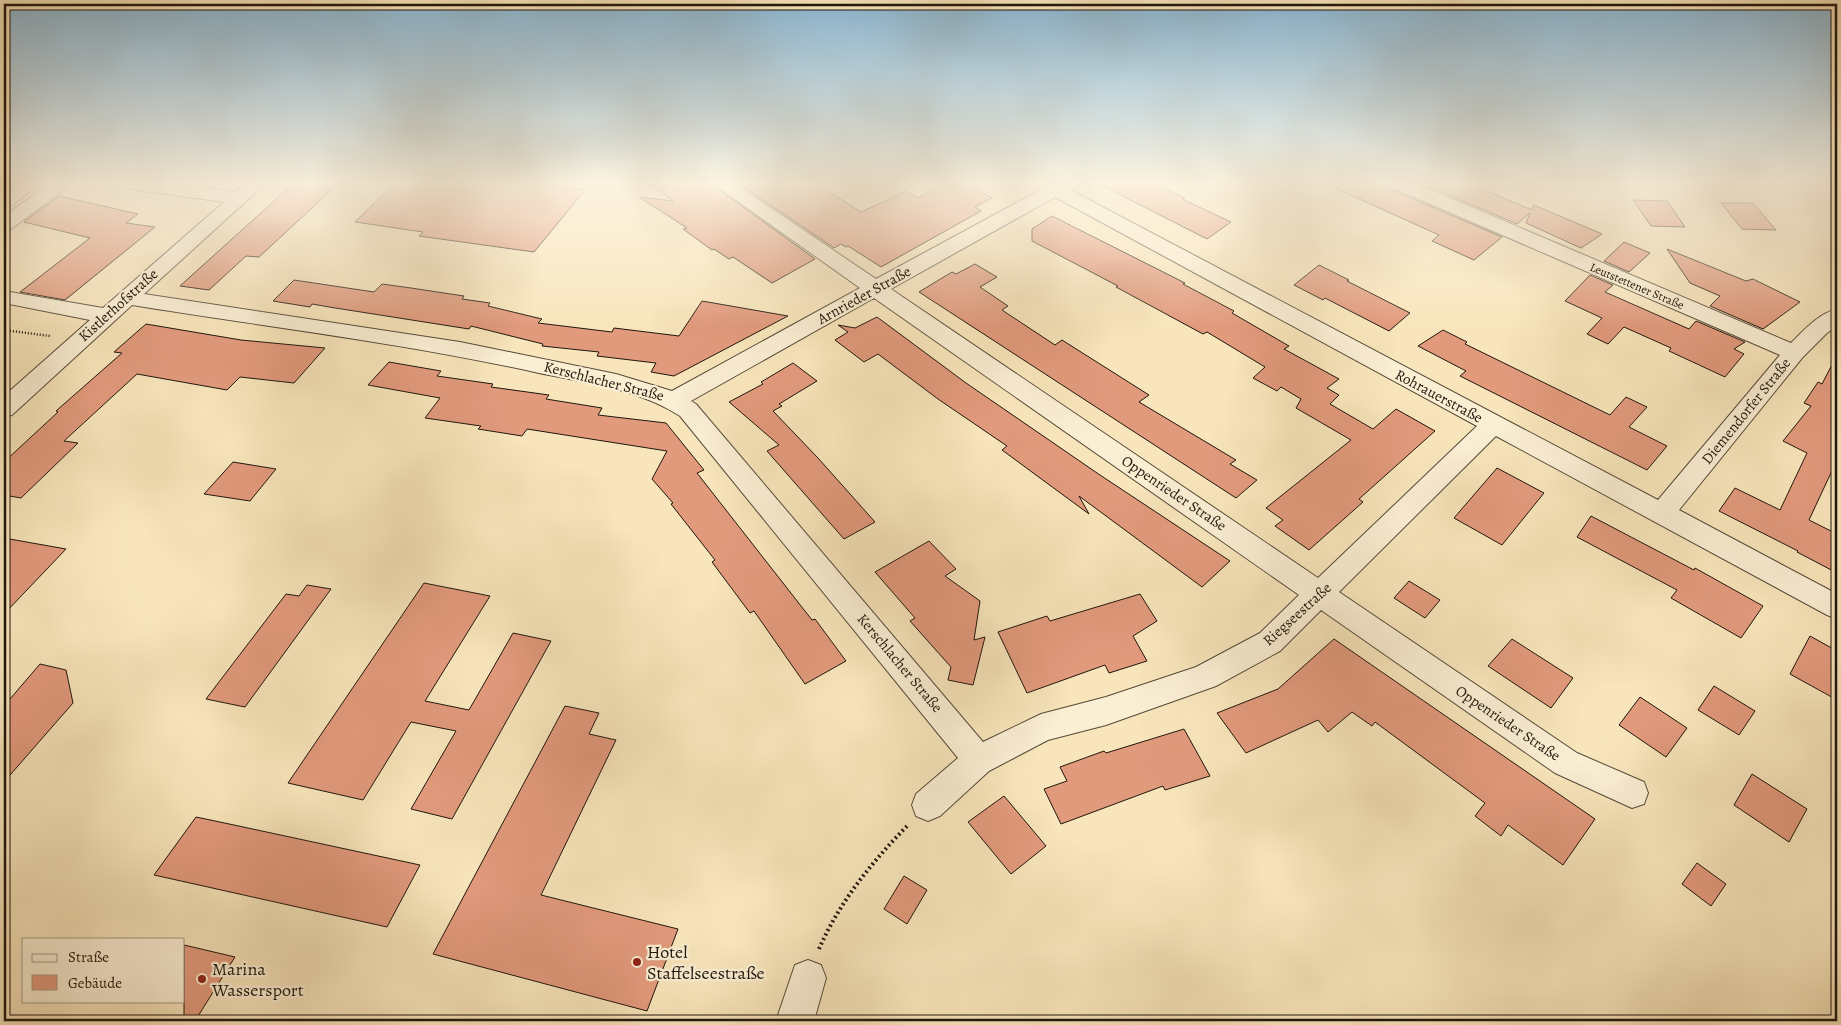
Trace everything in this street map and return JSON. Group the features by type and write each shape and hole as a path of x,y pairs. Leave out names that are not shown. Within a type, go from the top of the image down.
{"street":[{"name":"Kistlerhofstraße","path":"4,409 202,231"},
{"name":"Oppenrieder Straße","path":"790,231 1566,763 1632,793"},
{"name":"Arnrieder Straße","path":"674,400 876,289 974,231"},
{"name":"Rohrauerstraße","path":"1130,231 1837,607"},
{"name":"Leutstettener Straße","path":"1508,231 1794,353"},
{"path":"4,297 106,316"},
{"name":"Kerschlacher Straße","path":"126,298 388,336 512,359 649,390 674,400 688,410 963,739 978,761"},
{"name":"Diemendorfer Straße","path":"1662,513 1794,353 1819,328 1837,316"},
{"name":"Riegseestraße","path":"928,805 978,761 1041,728 1106,711 1205,677 1270,642 1492,425"},
{"path":"795,1021 808,978"}],"path":[{"path":"4,330 50,336"},
{"path":"808,978 822,943 844,903 881,850 928,805"}],"building":[{"path":"60,231 150,231 65,300 20,292 90,238"},
{"path":"241,231 287,231 259,257 246,256 209,290 180,286"},
{"path":"415,231 551,231 534,252 419,236 423,232"},
{"path":"686,231 776,231 815,259 772,283 733,257 729,259 714,249 712,250"},
{"path":"809,231 946,231 881,267 848,246 846,247 841,244 834,248"},
{"path":"1032,231 1081,231 1185,283 1183,284 1234,311 1232,313 1289,346 1284,349 1339,379 1327,388 1339,395 1330,404 1373,429 1396,409 1435,431 1359,499 1363,502 1309,550 1275,526 1283,520 1266,508 1351,440 1296,408 1301,399 1281,387 1277,391 1253,378 1265,367 1207,332 1203,334 1116,287 1118,286 1032,241"},
{"path":"1191,231 1219,231 1207,239"},
{"path":"1430,231 1488,231 1502,237 1474,260 1432,241 1439,235"},
{"path":"1543,231 1595,231 1602,234 1581,248"},
{"path":"1624,242 1650,253 1629,272 1604,261"},
{"path":"1667,249 1746,281 1753,279 1800,302 1763,329 1710,306 1720,296 1690,283"},
{"path":"975,264 997,277 980,287 1008,306 1002,310 1055,345 1062,340 1149,395 1139,402 1236,460 1230,464 1257,480 1236,498 919,292 952,272 956,274"},
{"path":"1319,265 1410,313 1389,331 1325,298 1323,300 1294,285"},
{"path":"1590,275 1613,285 1605,292 1689,329 1696,321 1745,342 1734,349 1744,354 1725,377 1669,351 1671,348 1624,327 1608,344 1587,334 1602,318 1565,301"},
{"path":"294,280 374,292 382,284 464,296 462,299 490,303 488,306 542,319 538,323 612,332 614,328 679,336 702,301 788,316 674,376 651,372 656,363 597,356 599,352 542,346 543,344 471,326 469,329 312,304 310,307 273,301"},
{"path":"877,317 966,383 1230,561 1202,587 1079,496 1089,514 1002,450 1007,446 938,399 878,354 864,362 835,340 848,332 838,325 855,328"},
{"path":"146,324 241,340 325,348 294,383 240,377 227,390 137,374 64,441 78,443 21,498 4,495 4,462 58,412 56,411 122,353 114,352"},
{"path":"1443,330 1467,342 1465,344 1610,415 1626,397 1647,407 1629,427 1667,446 1647,470 1460,376 1466,371 1418,346"},
{"path":"1837,355 1837,460 1809,520 1837,534 1837,573 1719,511 1735,488 1780,510 1807,453 1783,441 1811,406 1804,403 1818,382 1822,384"},
{"path":"389,362 441,371 437,376 493,384 491,387 549,395 546,399 602,408 598,415 666,423 704,470 697,473 812,620 815,619 846,661 805,684 754,611 750,613 712,562 715,560 671,504 673,503 652,479 667,451 527,429 522,436 478,429 481,426 425,418 440,398 368,385"},
{"path":"793,363 817,381 779,404 782,406 773,411 875,522 844,539 767,451 779,445 729,402 763,384 761,382"},
{"path":"233,462 276,469 250,501 204,494"},
{"path":"1497,468 1544,493 1502,545 1454,518"},
{"path":"1591,516 1694,570 1695,568 1763,606 1741,638 1671,598 1677,590 1577,537"},
{"path":"4,538 66,549 4,614"},
{"path":"929,541 956,569 945,576 980,601 974,640 985,637 973,685 948,680 951,667 910,621 915,618 875,572"},
{"path":"1409,581 1440,600 1425,618 1394,598"},
{"path":"424,583 490,596 425,701 469,710 513,633 551,641 452,819 411,809 456,731 411,722 363,800 288,783"},
{"path":"307,585 331,589 245,707 206,699 286,594 299,596"},
{"path":"1140,594 1157,621 1133,636 1147,661 1109,673 1105,665 1027,693 998,632 1047,616 1050,621"},
{"path":"1810,636 1837,651 1837,700 1790,674"},
{"path":"1334,639 1595,819 1563,865 1508,825 1501,836 1475,816 1485,803 1375,722 1372,726 1352,712 1328,732 1318,720 1246,753 1217,713 1278,689"},
{"path":"1512,639 1573,678 1551,708 1488,666"},
{"path":"40,664 66,670 73,703 4,782 4,706"},
{"path":"1714,686 1755,711 1739,735 1698,710"},
{"path":"1640,697 1687,728 1666,757 1619,725"},
{"path":"565,706 599,713 589,734 616,740 541,895 678,929 647,1011 433,954"},
{"path":"1184,729 1210,776 1165,790 1163,786 1061,824 1044,789 1067,781 1060,767 1104,751 1106,753"},
{"path":"1752,774 1807,809 1789,842 1734,805"},
{"path":"1004,796 1046,846 1011,874 968,822"},
{"path":"196,817 420,865 387,927 154,875"},
{"path":"1697,863 1726,884 1711,906 1682,884"},
{"path":"904,876 927,890 907,924 884,909"},
{"path":"185,945 235,957 195,1021 184,1021"}],"place":[{"name":"Hotel Staffelseestraße","path":"637,962"},
{"name":"Marina Wassersport","path":"202,979"}]}
